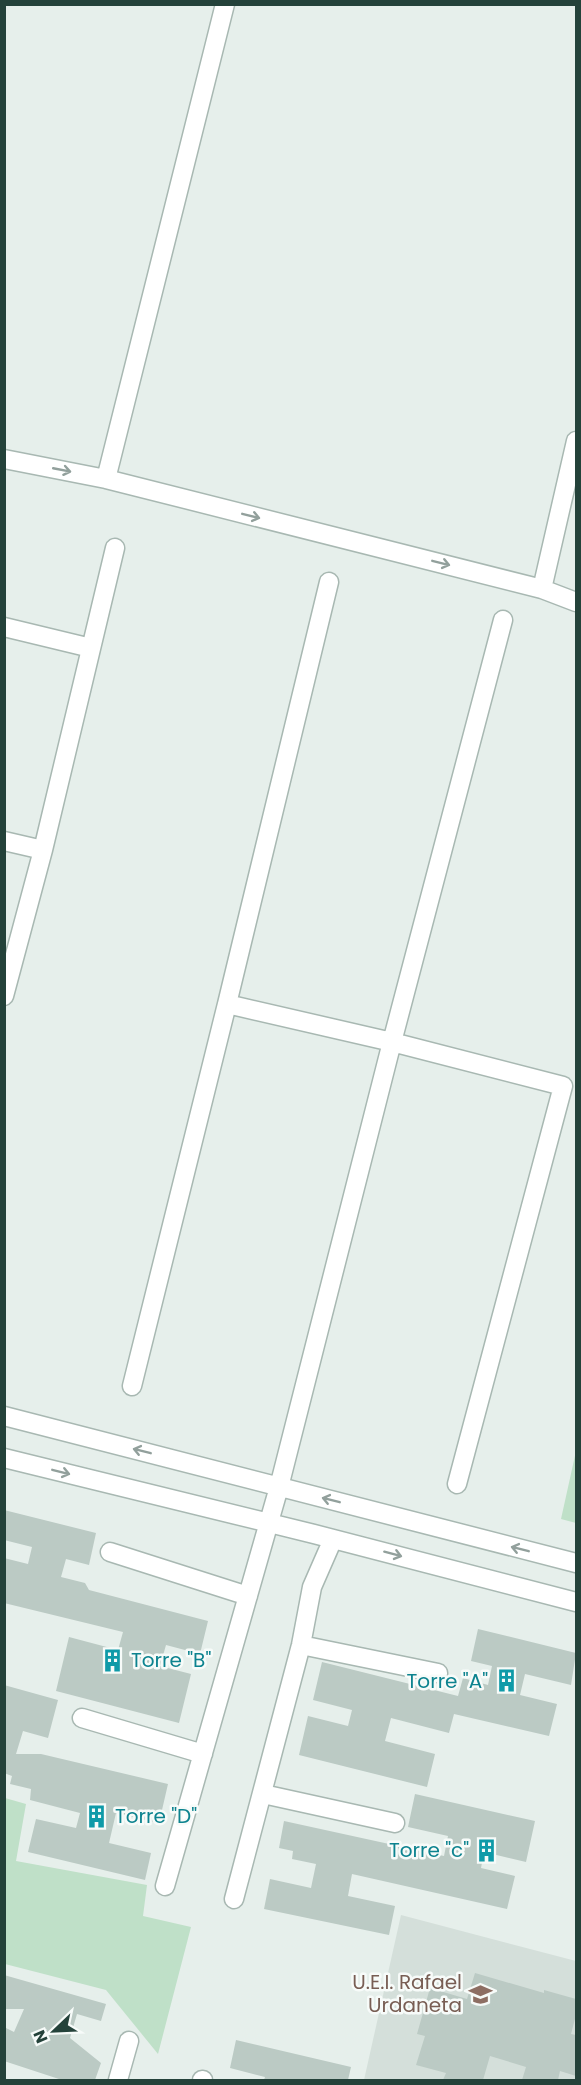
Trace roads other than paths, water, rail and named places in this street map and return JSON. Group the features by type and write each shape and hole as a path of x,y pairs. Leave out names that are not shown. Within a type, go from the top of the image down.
{"street":[{"path":"106,479 225,4"},
{"path":"542,589 576,441"},
{"path":"4,459 106,479 542,589 576,602"},
{"path":"4,996 43,850 115,548"},
{"path":"132,1386 228,1004 329,582"},
{"path":"165,1886 279,1486 503,620"},
{"path":"4,627 91,648"},
{"path":"4,841 43,850"},
{"path":"228,1004 392,1042 563,1086 457,1484"},
{"path":"4,1416 576,1563"},
{"path":"4,1458 576,1602"},
{"path":"234,1899 301,1645 312,1587 333,1539"},
{"path":"110,1552 248,1596"},
{"path":"301,1645 438,1673"},
{"path":"82,1718 203,1754"},
{"path":"263,1794 395,1823"},
{"path":"118,2080 129,2041"}],"place":[{"name":"Torre \"B\"","path":"113,1660"},
{"name":"Torre \"A\"","path":"506,1681"},
{"name":"Torre \"D\"","path":"97,1816"},
{"name":"Torre \"c\"","path":"487,1850"},
{"name":"U.E.I. Rafael Urdaneta","path":"480,1994"}]}
